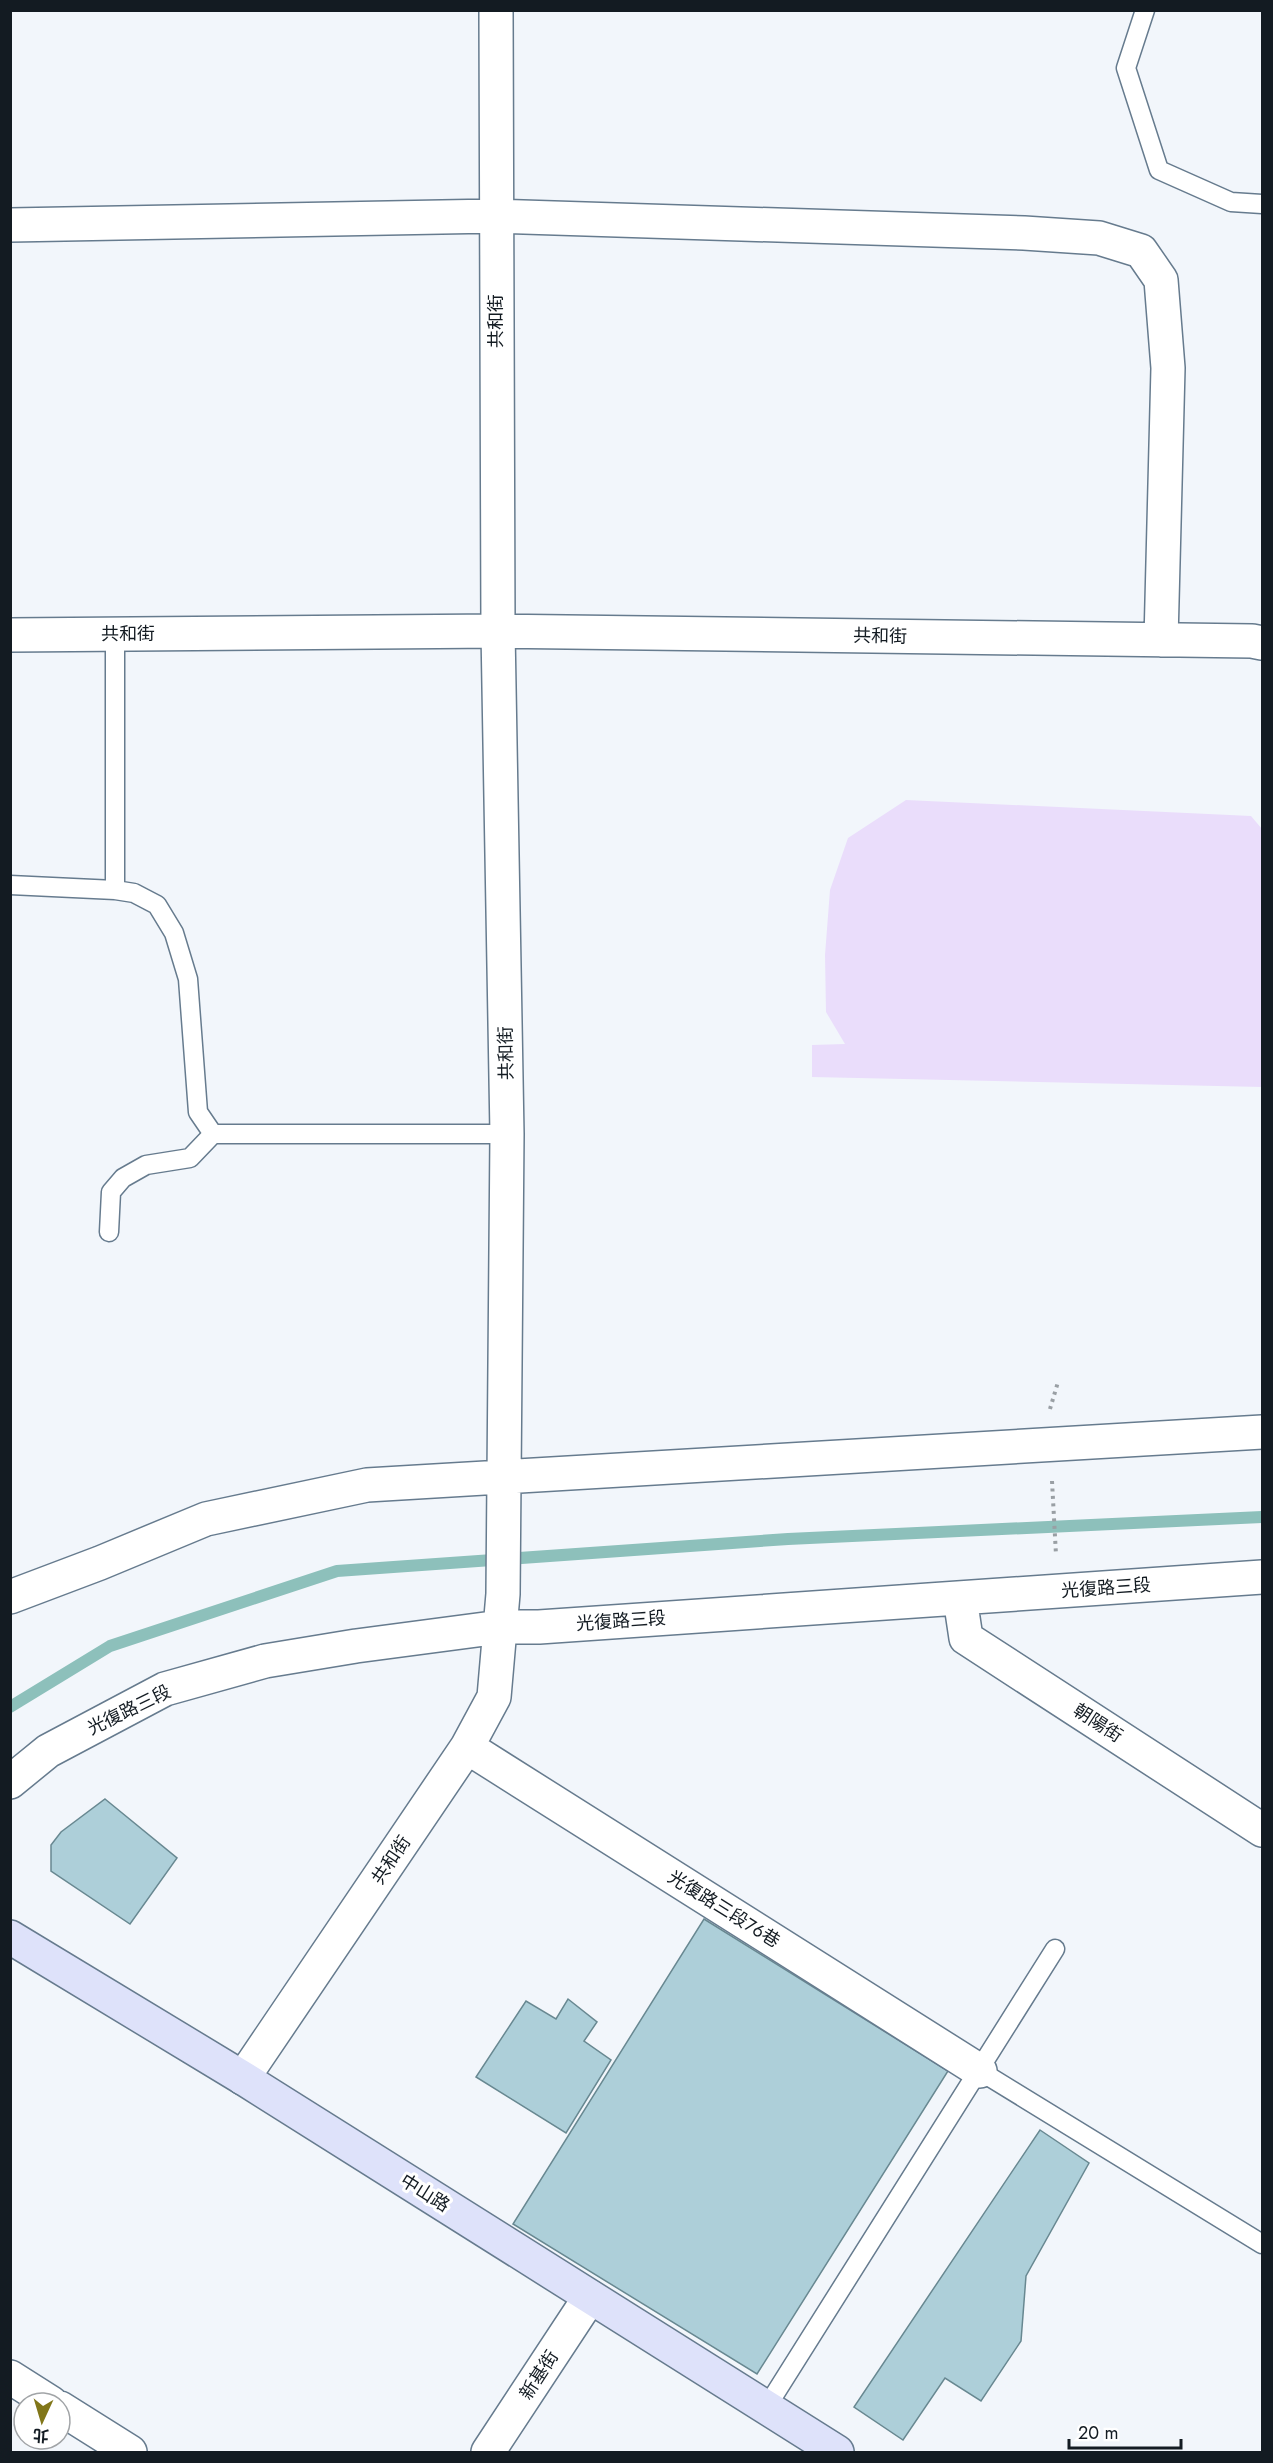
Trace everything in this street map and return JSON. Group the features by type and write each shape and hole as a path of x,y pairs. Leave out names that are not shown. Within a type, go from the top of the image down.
{"main road":[{"name":"中山路","path":"10,1937 243,2078 837,2452"}],"street":[{"name":"共和街","path":"243,2078 467,1747 494,1697 503,1594 507,1134 498,631 496,10"},
{"path":"10,225 495,216 1024,233 1099,238 1141,251 1161,280 1168,368 1161,640"},
{"name":"共和街","path":"10,634 498,631 1259,641"},
{"path":"10,1597 206,1519 367,1485 505,1475 1263,1432"},
{"name":"光復路三段","path":"10,1782 48,1751 165,1689 265,1661 356,1646 500,1627 539,1627 1263,1577"},
{"name":"朝陽街","path":"960,1599 966,1638 1263,1830"},
{"name":"光復路三段76巷","path":"467,1747 980,2071"},
{"name":"新基街","path":"488,2452 590,2297"},
{"path":"10,2377 32,2391"},
{"path":"72,2416 130,2452"}],"lane":[{"path":"1145,10 1126,68 1159,170 1231,202 1263,204"},
{"path":"115,634 115,890"},
{"path":"10,885 115,890 134,893 156,905 174,933 188,979 198,1112 213,1134"},
{"path":"109,1232 111,1192 123,1178 146,1165 190,1158 213,1134 507,1134"},
{"path":"766,2408 1055,1949"},
{"path":"980,2071 1263,2244"}],"path":[{"path":"1048,1416 1058,1382"},
{"path":"1052,1471 1056,1539"}],"shaded area":[{"path":"906,800 1251,816 1262,829 1262,1087 812,1077 812,1045 845,1044 826,1012 825,955 830,890 848,838"}],"building":[{"path":"105,1799 177,1858 130,1924 51,1871 51,1845 61,1832"},
{"path":"704,1919 948,2071 757,2374 513,2224"},
{"path":"568,1999 597,2022 584,2041 611,2060 566,2133 476,2077 526,2001 556,2019"},
{"path":"1040,2130 1089,2163 1026,2276 1021,2341 981,2401 945,2378 903,2440 854,2407"}],"waterway":[{"path":"10,1707 110,1646 337,1571 788,1539 1262,1517"}]}
